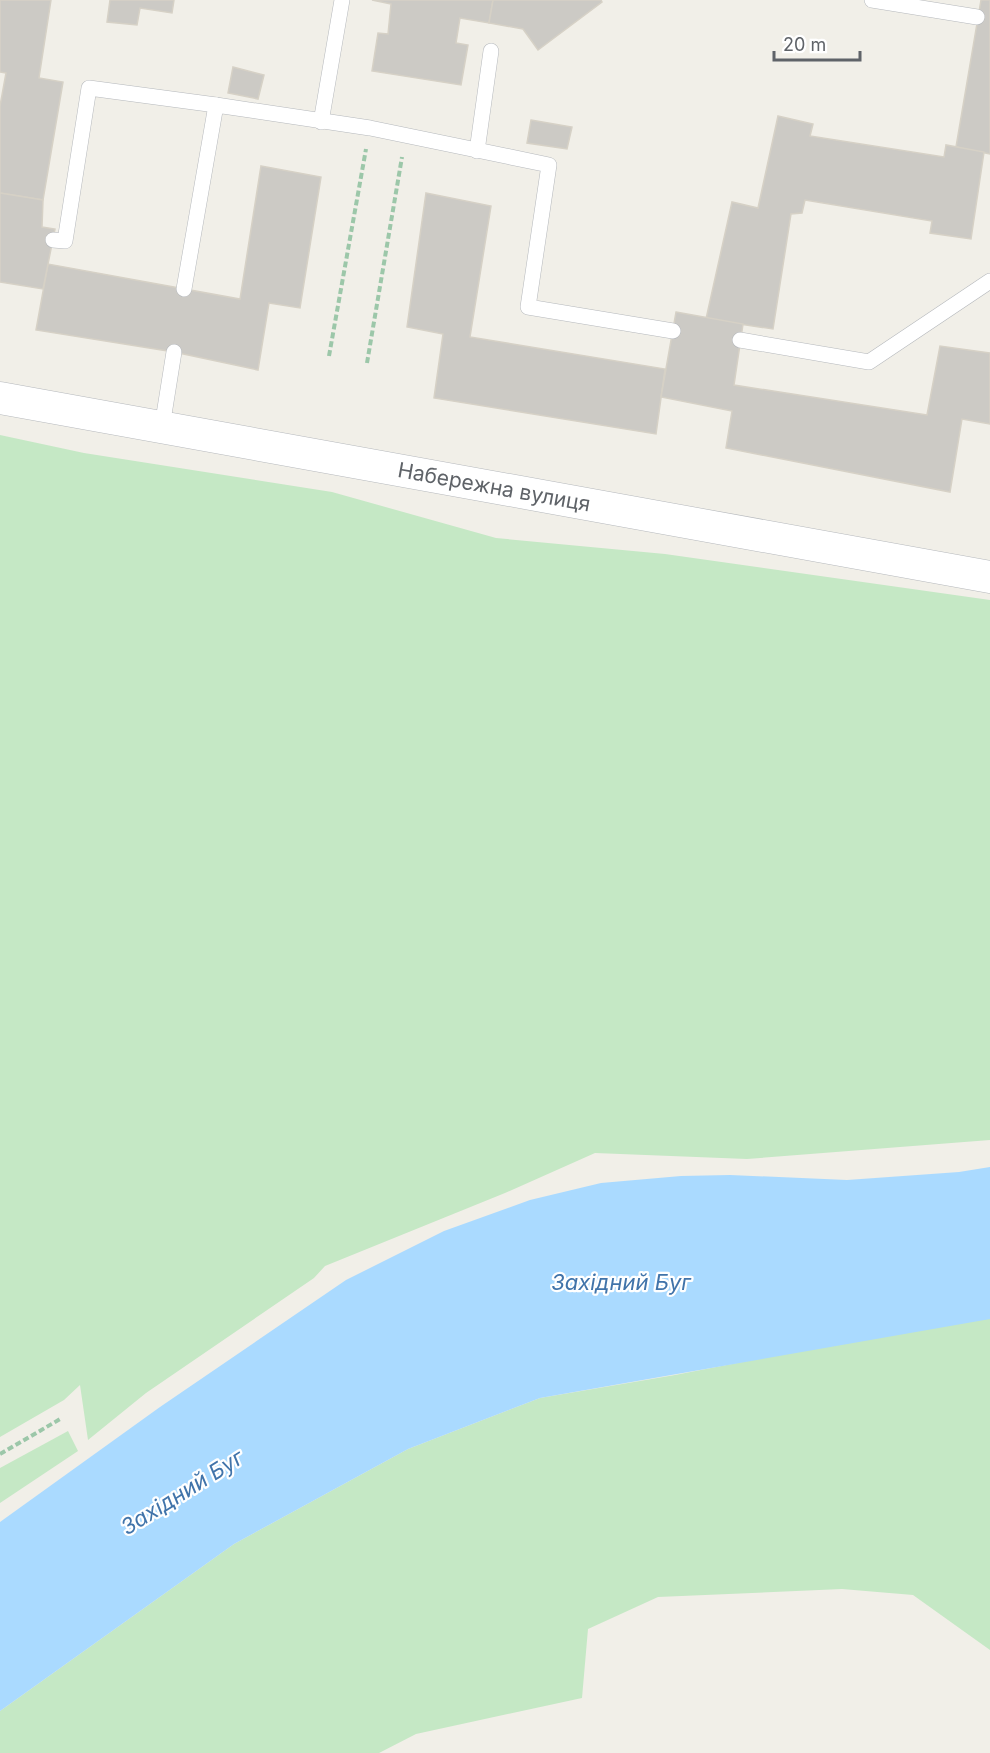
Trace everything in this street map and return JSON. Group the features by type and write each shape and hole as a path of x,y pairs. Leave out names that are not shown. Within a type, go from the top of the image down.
{"street":[{"name":"Набережна вулиця","path":"0,398 990,577"}],"lane":[{"path":"321,122 342,0"},
{"path":"872,0 977,17"},
{"path":"477,151 491,51"},
{"path":"53,240 65,241 89,88 216,105 370,128 549,165 528,308 673,331"},
{"path":"184,289 216,105"},
{"path":"740,340 869,363 990,280"},
{"path":"162,427 174,352"}],"path":[{"path":"329,356 370,128"},
{"path":"367,363 406,135"},
{"path":"0,1455 62,1418"}],"green space":[{"path":"0,435 84,453 332,492 496,538 665,554 990,600 990,1140 747,1159 595,1153 505,1193 325,1266 314,1278 146,1393 88,1440 80,1385 64,1400 0,1437"},
{"path":"990,1314 990,1650 913,1595 842,1589 658,1597 588,1629 582,1698 416,1734 379,1753 0,1753 0,1711 234,1544 408,1449 540,1398 675,1375"},
{"path":"68,1431 78,1451 0,1503 0,1468"}],"water":[{"name":"Західний Буг","path":"990,1167 990,1319 540,1398 408,1449 234,1544 0,1711 0,1522 160,1407 346,1280 444,1231 530,1200 601,1183 681,1176 730,1175 847,1180 959,1172"}],"building":[{"path":"0,0 51,0 39,78 63,82 43,200 0,193 0,106 6,73 0,72"},
{"path":"110,0 174,0 172,13 140,8 137,25 107,22"},
{"path":"372,0 493,0 489,23 460,18 456,43 468,45 461,85 372,71 378,33 388,34 391,4"},
{"path":"493,0 601,0 602,2 538,50 523,29 489,23"},
{"path":"981,0 990,0 990,154 956,147"},
{"path":"233,67 264,75 258,99 228,93"},
{"path":"778,116 813,124 810,136 944,157 946,145 984,152 971,239 930,233 932,221 805,200 802,213 791,214 773,329 706,319 732,202 758,208"},
{"path":"531,120 572,127 567,149 527,143"},
{"path":"261,166 321,177 300,308 269,303 258,370 174,352 36,330 48,264 240,299"},
{"path":"0,193 43,200 42,227 55,229 43,289 0,282"},
{"path":"426,193 491,206 470,337 665,369 656,434 434,398 443,334 407,327"},
{"path":"676,312 743,324 734,385 927,415 940,346 990,353 990,424 962,419 950,492 726,448 732,411 661,397"}]}
